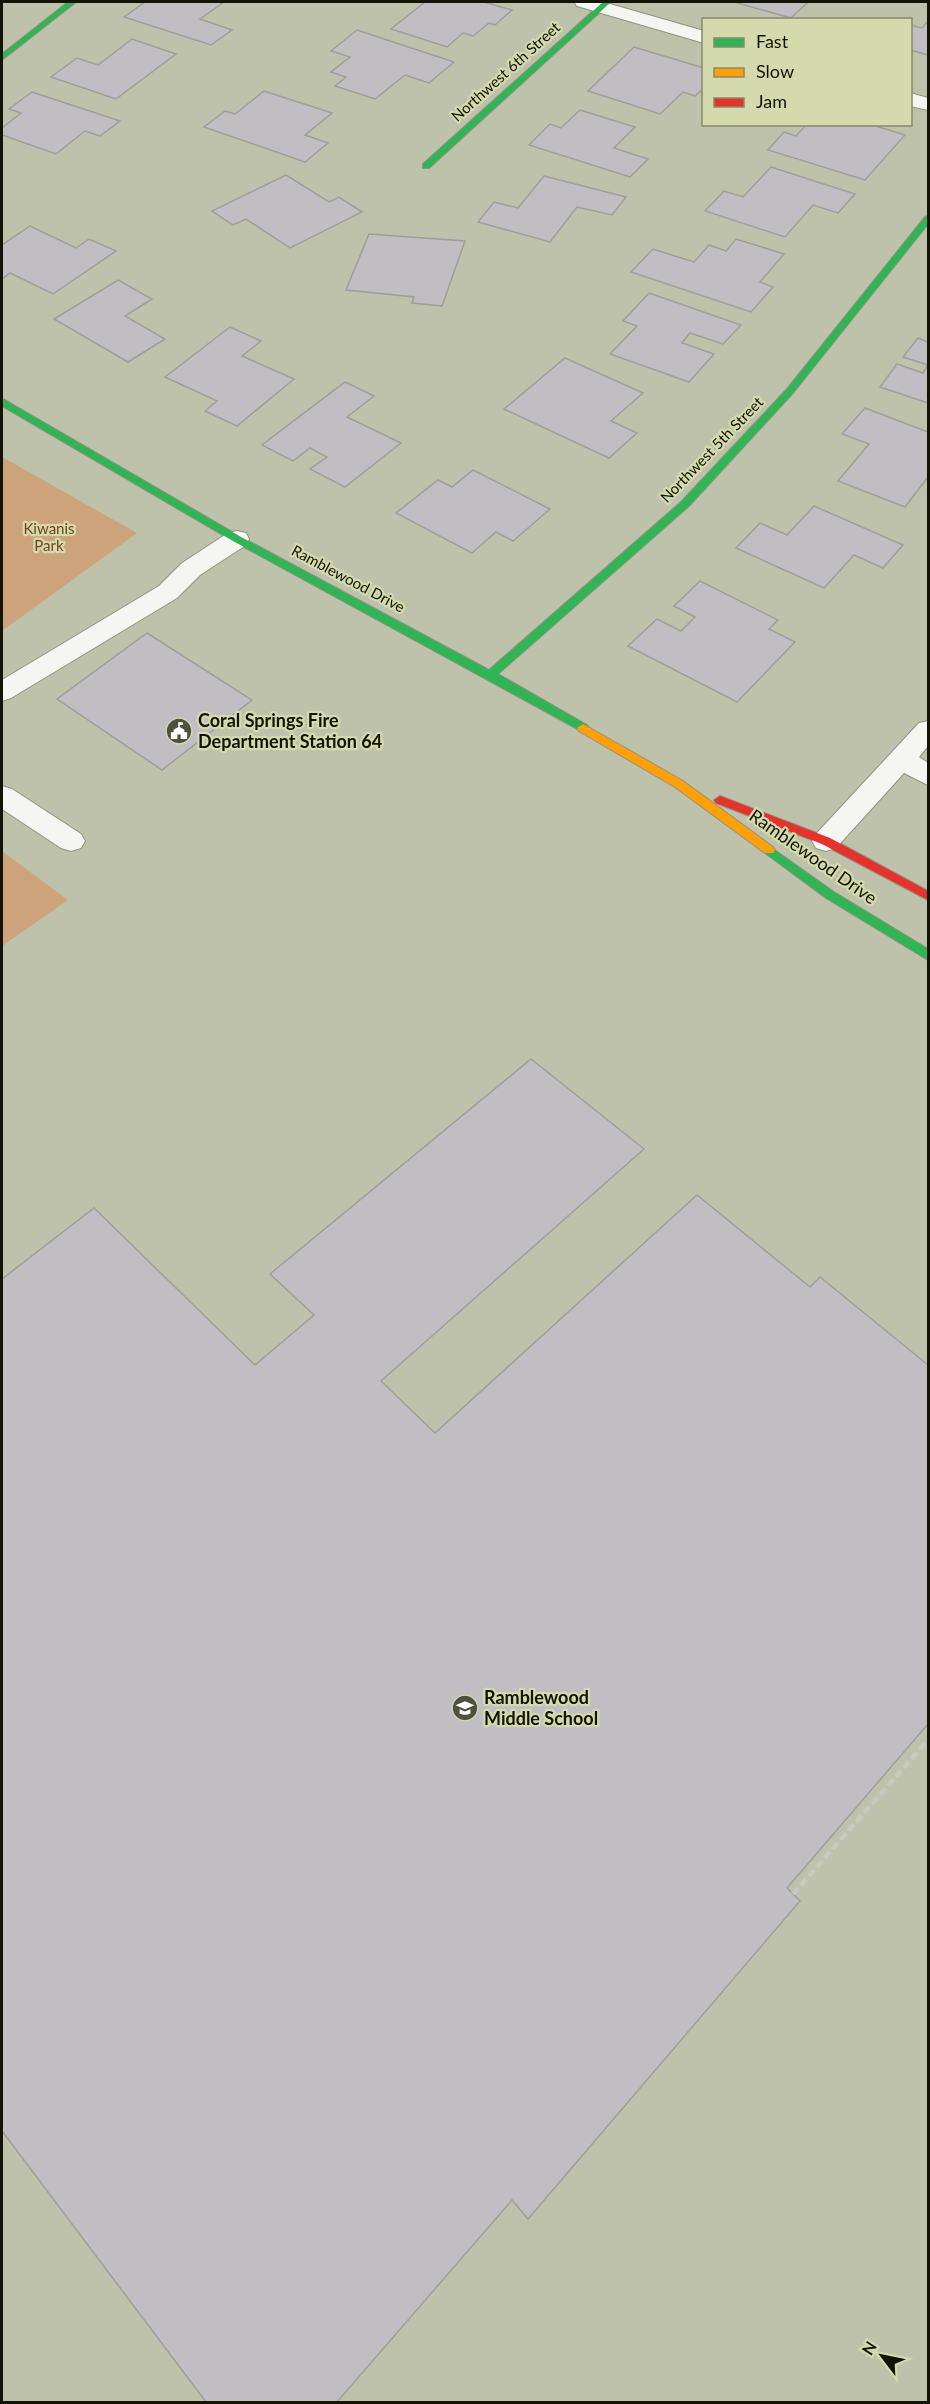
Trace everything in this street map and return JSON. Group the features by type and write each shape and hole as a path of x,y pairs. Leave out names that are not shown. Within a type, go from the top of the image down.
{"street":[{"path":"2,58 72,2"},
{"path":"597,3 702,36"},
{"name":"Northwest 6th Street","path":"426,166 597,3"},
{"path":"912,100 928,104"},
{"name":"Northwest 5th Street","path":"490,675 685,504 790,391 928,219"},
{"name":"Ramblewood Drive","path":"2,402 237,539 490,675 679,784 830,895 928,955"},
{"name":"Ramblewood Drive","path":"679,784 826,841 928,896"}],"lane":[{"path":"2,692 168,592 191,569 237,539"},
{"path":"826,841 928,730"},
{"path":"902,760 928,775"},
{"path":"2,796 71,841"}],"path":[{"path":"793,1894 928,1740"}],"green space":[{"name":"Kiwanis Park","path":"2,457 137,533 2,631"},
{"path":"2,851 68,900 2,946"}],"building":[{"path":"145,2 224,2 200,19 232,30 211,45 124,17"},
{"path":"425,2 484,2 512,10 495,25 489,23 473,36 463,33 447,47 391,29"},
{"path":"734,2 808,2 791,18"},
{"path":"928,21 928,55 912,51 912,26 922,28"},
{"path":"357,30 454,62 429,83 405,75 375,99 335,86 346,77 331,72 350,57 331,51"},
{"path":"132,39 176,54 116,99 51,77 77,58 98,65"},
{"path":"634,47 702,67 702,90 695,96 683,92 660,114 588,91"},
{"path":"264,91 332,113 305,135 328,143 305,162 204,127 225,111 235,114"},
{"path":"32,92 120,121 100,136 85,131 56,154 2,135 2,128 21,113 9,109"},
{"path":"580,110 635,127 614,148 648,159 630,177 529,145 550,124 561,128"},
{"path":"805,126 876,126 905,135 865,180 768,150 784,132 796,136"},
{"path":"771,167 855,194 838,213 813,205 785,237 705,211 724,191 743,197"},
{"path":"286,175 329,202 339,197 362,212 290,248 246,219 233,225 212,211"},
{"path":"544,176 626,197 612,215 577,207 550,242 478,222 494,202 518,208"},
{"path":"30,226 76,248 89,239 116,251 53,294 10,273 2,279 2,245"},
{"path":"369,234 465,241 442,306 412,303 414,297 346,290"},
{"path":"736,239 784,254 760,282 773,287 751,312 631,272 653,249 694,262 709,245 726,251"},
{"path":"118,280 152,299 125,316 165,339 128,362 54,319"},
{"path":"649,293 741,325 723,344 690,333 682,343 714,354 689,382 610,354 637,326 623,321"},
{"path":"230,327 261,341 242,356 294,379 237,426 205,411 217,401 165,377"},
{"path":"918,338 928,342 928,365 903,357"},
{"path":"565,358 643,393 611,421 637,433 609,458 504,409"},
{"path":"897,364 923,373 928,365 928,403 880,387"},
{"path":"345,382 374,396 347,417 401,443 345,487 310,469 327,457 310,448 293,461 262,445"},
{"path":"865,408 928,432 928,477 905,507 838,481 869,444 842,434"},
{"path":"473,470 550,509 513,541 496,532 472,553 396,513 438,480 452,487"},
{"path":"814,506 903,545 883,568 854,555 824,588 736,548 760,523 787,535"},
{"path":"700,581 778,620 769,629 795,642 737,702 628,646 657,619 681,631 695,617 674,606"},
{"path":"147,633 252,700 162,770 57,699"},
{"path":"531,1059 644,1149 381,1381 435,1433 697,1195 810,1287 820,1277 928,1365 928,1724 787,1888 800,1901 528,2219 512,2200 337,2402 206,2402 2,2131 2,1279 94,1208 255,1365 314,1315 270,1274"}],"traffic: fast":[{"path":"2,58 72,2"},
{"path":"426,166 607,2"},
{"path":"490,675 685,504 790,391 928,219"},
{"path":"2,402 237,539 490,675 583,728"},
{"path":"769,850 830,895 928,955"}],"traffic: slow":[{"path":"583,728 679,784 769,850"}],"traffic: jam":[{"path":"720,800 826,841 928,896"}],"place":[{"name":"Coral Springs Fire Department Station 64","path":"179,731"},
{"name":"Ramblewood Middle School","path":"465,1708"}]}
